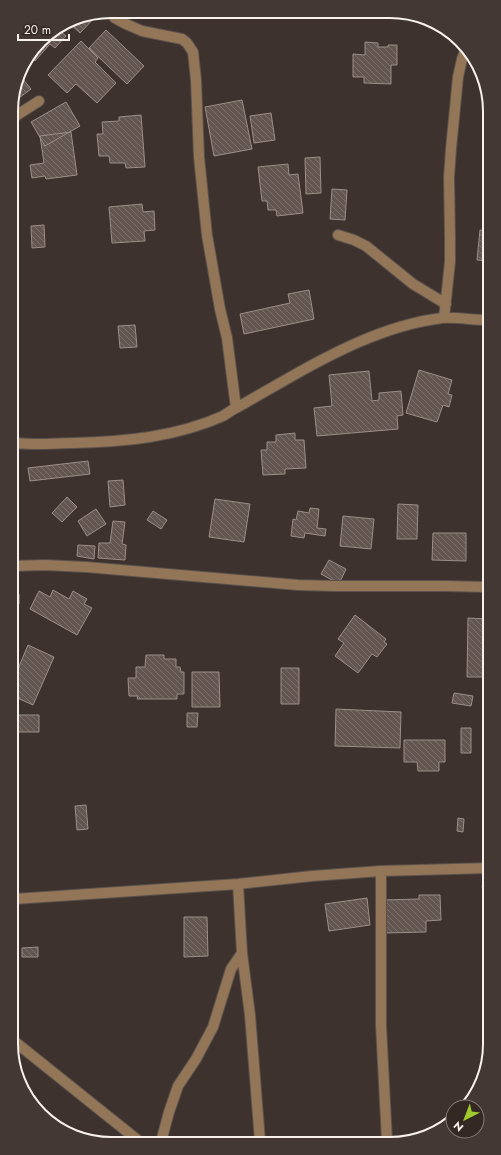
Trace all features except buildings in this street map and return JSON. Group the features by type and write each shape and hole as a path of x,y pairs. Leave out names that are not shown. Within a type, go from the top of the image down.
{"street":[{"path":"116,18 142,31 182,39 193,52 196,80 199,157 207,235 220,309 227,338 236,408"},
{"path":"444,318 450,247 449,177 451,149 458,77 464,54"},
{"path":"18,114 39,101"},
{"path":"338,235 366,246 413,284 446,304"},
{"path":"18,443 118,441 178,432 224,416 292,376 349,346 414,323 444,318 483,320"},
{"path":"18,566 45,565 86,567 298,585 483,587"},
{"path":"18,899 238,884 312,876 381,871 483,868"},
{"path":"381,871 381,1025 387,1137"},
{"path":"238,884 242,953 250,1015 260,1137"},
{"path":"162,1137 178,1086 196,1059 213,1027 231,969 242,953"},
{"path":"18,1044 134,1137"}]}
